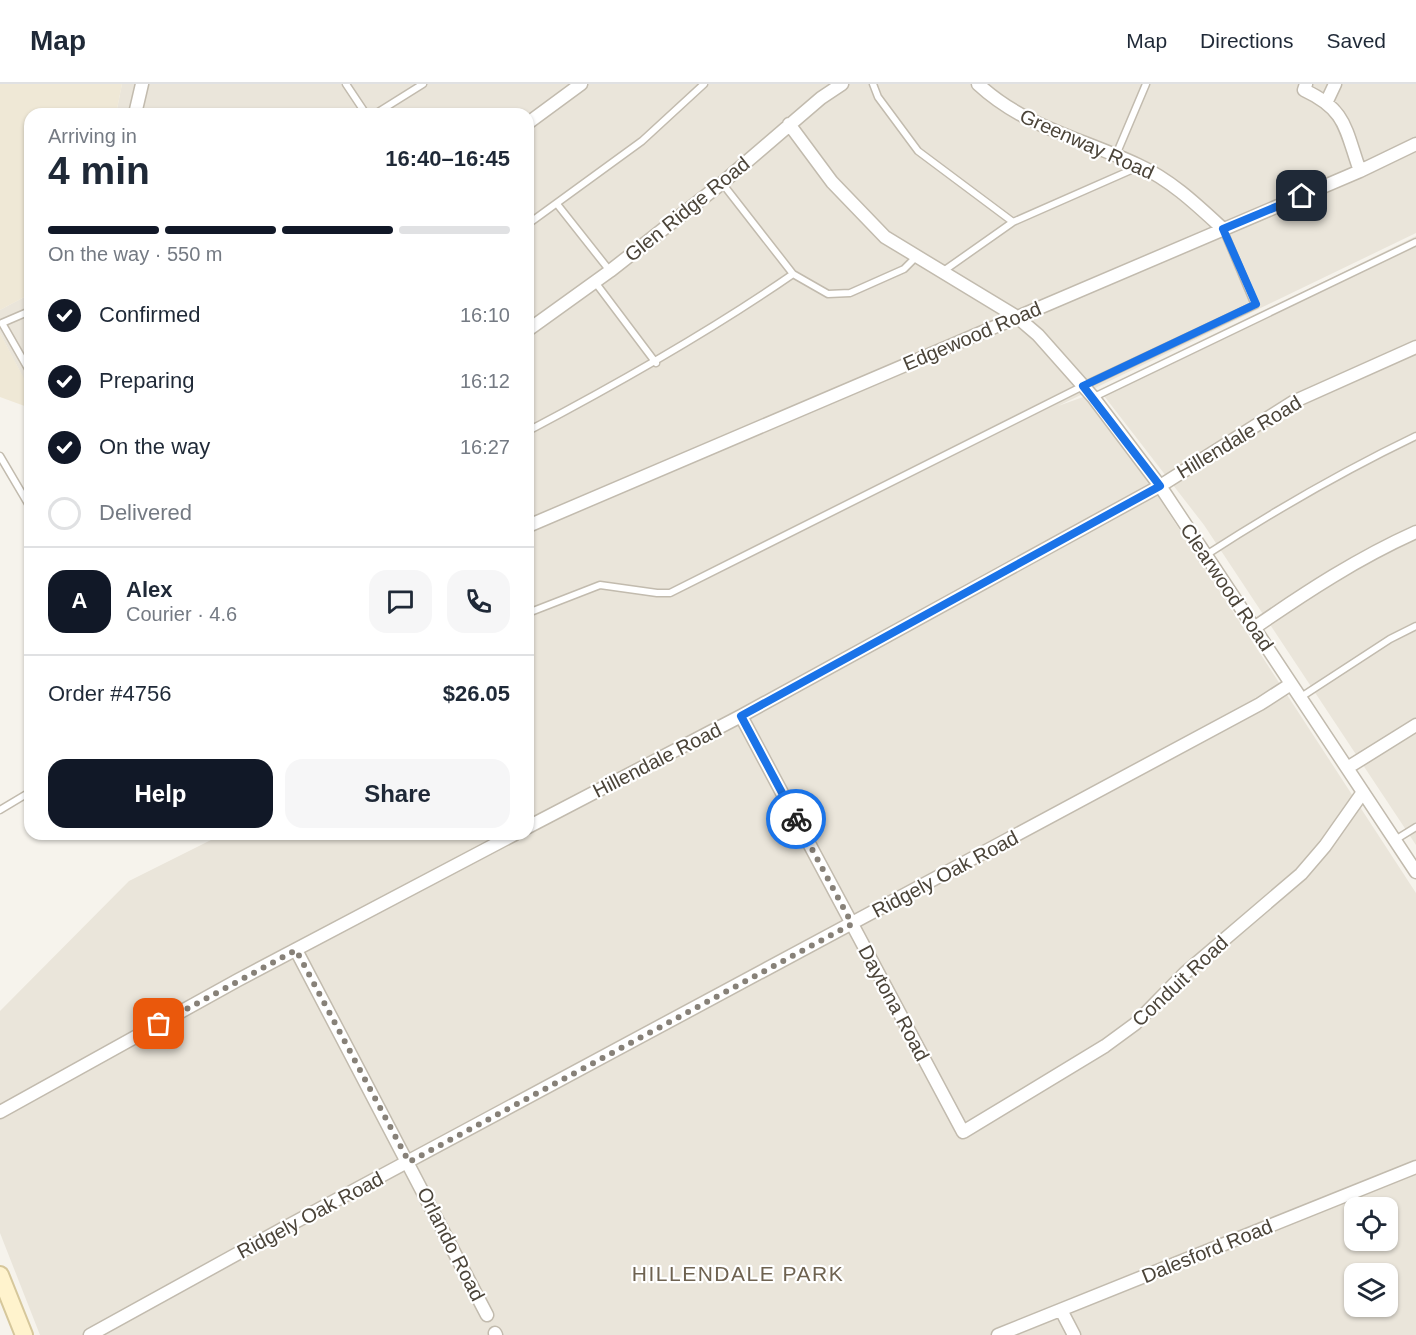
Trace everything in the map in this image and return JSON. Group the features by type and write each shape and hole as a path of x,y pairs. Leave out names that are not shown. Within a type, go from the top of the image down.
{"main road":[{"path":"0,1275 24,1335"}],"street":[{"path":"136,108 142,84"},
{"path":"534,119 581,84"},
{"name":"Glen Ridge Road","path":"534,326 610,271 722,183 789,124 842,84"},
{"name":"Greenway Road","path":"978,84 1020,116 1045,129 1140,166 1180,190 1223,229"},
{"path":"1306,84 1304,90 1327,101 1340,114 1360,171"},
{"path":"1327,101 1335,84"},
{"name":"Clearwood Road","path":"789,124 832,182 885,237 1017,317 1093,397 1160,486 1416,872"},
{"name":"Edgewood Road","path":"534,523 1360,171 1416,144"},
{"name":"Hillendale Road","path":"534,824 741,716 1160,486 1293,402 1360,369 1416,347"},
{"path":"1254,628 1315,586 1416,532"},
{"name":"Ridgely Oak Road","path":"90,1335 1260,704 1291,684"},
{"name":"Daytona Road","path":"741,716 963,1131"},
{"path":"1347,768 1416,725"},
{"name":"Conduit Road","path":"963,1131 1105,1046 1135,1024 1185,973 1301,874 1325,846 1363,792"},
{"path":"0,1112 296,950 504,840"},
{"name":"Orlando Road","path":"296,950 409,1162 487,1315"},
{"name":"Dalesford Road","path":"998,1335 1416,1167"},
{"path":"1061,1311 1074,1335"}],"lane":[{"path":"346,84 362,108"},
{"path":"385,108 423,84"},
{"path":"873,84 878,97 918,151 1013,222"},
{"path":"1116,155 1146,84"},
{"path":"534,220 642,141 702,85"},
{"path":"942,273 1013,222 1140,166"},
{"path":"722,183 793,274 828,294 850,293 904,269 916,257"},
{"path":"557,204 610,271"},
{"path":"534,611 600,585 670,593 1083,386 1256,304 1223,229"},
{"path":"1093,397 1416,242"},
{"path":"534,428 656,363 736,314 793,274"},
{"path":"595,282 656,363"},
{"path":"24,313 2,323 24,362"},
{"path":"1206,555 1274,511 1335,476 1416,436"},
{"path":"0,456 24,497"},
{"path":"1300,697 1390,639 1416,626"},
{"path":"0,810 24,796"},
{"path":"1395,840 1416,827"}],"shaded area":[{"path":"0,84 122,84 117,108 24,108 24,297 0,310"},
{"path":"122,84 1416,84 1416,233 1058,406 1086,396 1144,475 1416,893 1416,1335 40,1335 0,1233 0,1011 129,881 211,840 534,840 534,108 117,108"},
{"path":"1416,236 1416,845 1204,525 1101,392"},
{"path":"24,297 24,379 0,333 0,310"},
{"path":"0,333 24,379 24,406 0,397"}],"way so far":[{"path":"159,1024 296,950 409,1162 852,924 796,819"}],"district":[{"name":"HILLENDALE PARK","path":"738,1273"}],"route":[{"path":"796,819 741,716 1160,486 1083,386 1256,304 1223,229 1302,196"}]}
